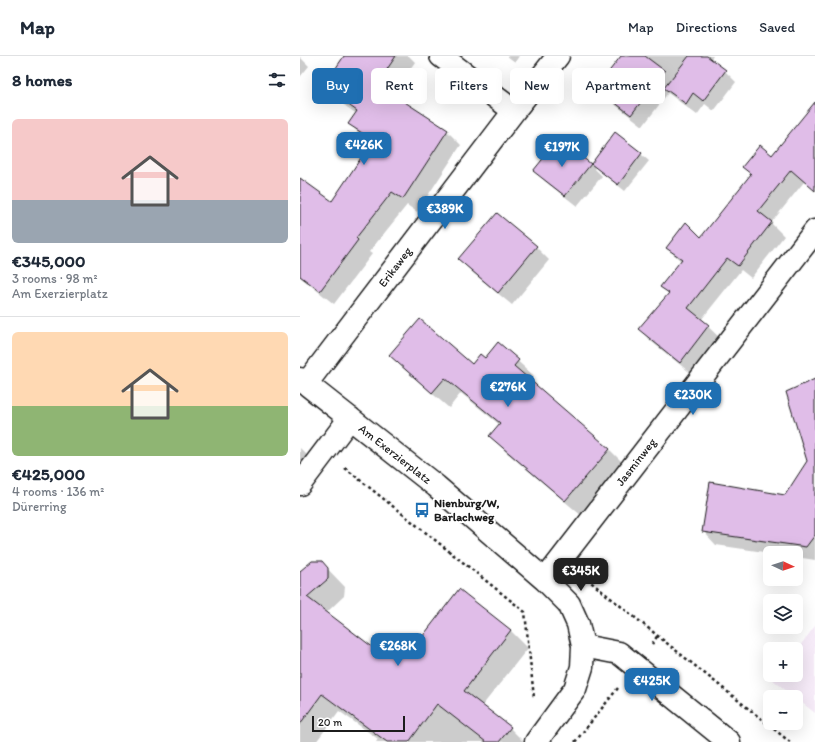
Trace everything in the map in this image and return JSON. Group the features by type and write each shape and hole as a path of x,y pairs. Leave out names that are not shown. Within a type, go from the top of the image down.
{"street":[{"path":"441,56 514,111"},
{"name":"Erikaweg","path":"303,381 558,56"},
{"name":"Jasminweg","path":"545,580 815,231"},
{"name":"Am Exerzierplatz","path":"303,381 436,486 545,580 569,604 578,624 583,646 582,667 575,690 536,742"},
{"path":"300,484 350,418"},
{"path":"583,646 619,653 729,742"}],"path":[{"path":"324,452 525,612 534,701"},
{"path":"658,635 790,742"}],"shaded area":[{"path":"815,626 815,713 803,704 803,690 786,690 776,682 803,682 803,642"}],"building":[{"path":"344,56 396,56 388,68 371,68 371,104 408,104 448,130 403,199 392,192 356,238 358,240 320,291 300,276 300,178 332,201 373,140 348,124 357,111 347,104 363,104 363,68 336,68"},
{"path":"621,56 645,56 661,68 612,68"},
{"path":"689,56 707,56 726,70 703,101 693,93 686,104 665,89"},
{"path":"815,102 815,191 791,170 758,211 772,222 738,266 727,258 688,308 709,325 680,363 638,329 669,293 660,287 682,259 666,248 686,222 701,237 751,174 742,167 760,145 772,155"},
{"path":"617,104 640,104 631,115"},
{"path":"615,132 642,153 618,185 591,164"},
{"path":"559,139 591,164 565,196 533,171"},
{"path":"497,213 537,246 498,293 458,259"},
{"path":"420,319 472,364 480,354 485,358 498,342 519,360 514,366 610,449 565,501 489,436 500,423 445,378 432,393 389,355"},
{"path":"815,379 815,535 806,547 702,532 710,482 785,495 807,461 786,392"},
{"path":"312,561 322,561 328,568 328,579 307,597 379,652 392,635 412,650 459,589 511,630 464,691 511,727 499,742 486,742 437,704 409,742 387,742 322,694 300,724 300,571"}],"place":[{"name":"Nienburg/W, Barlachweg","path":"422,510"}]}
